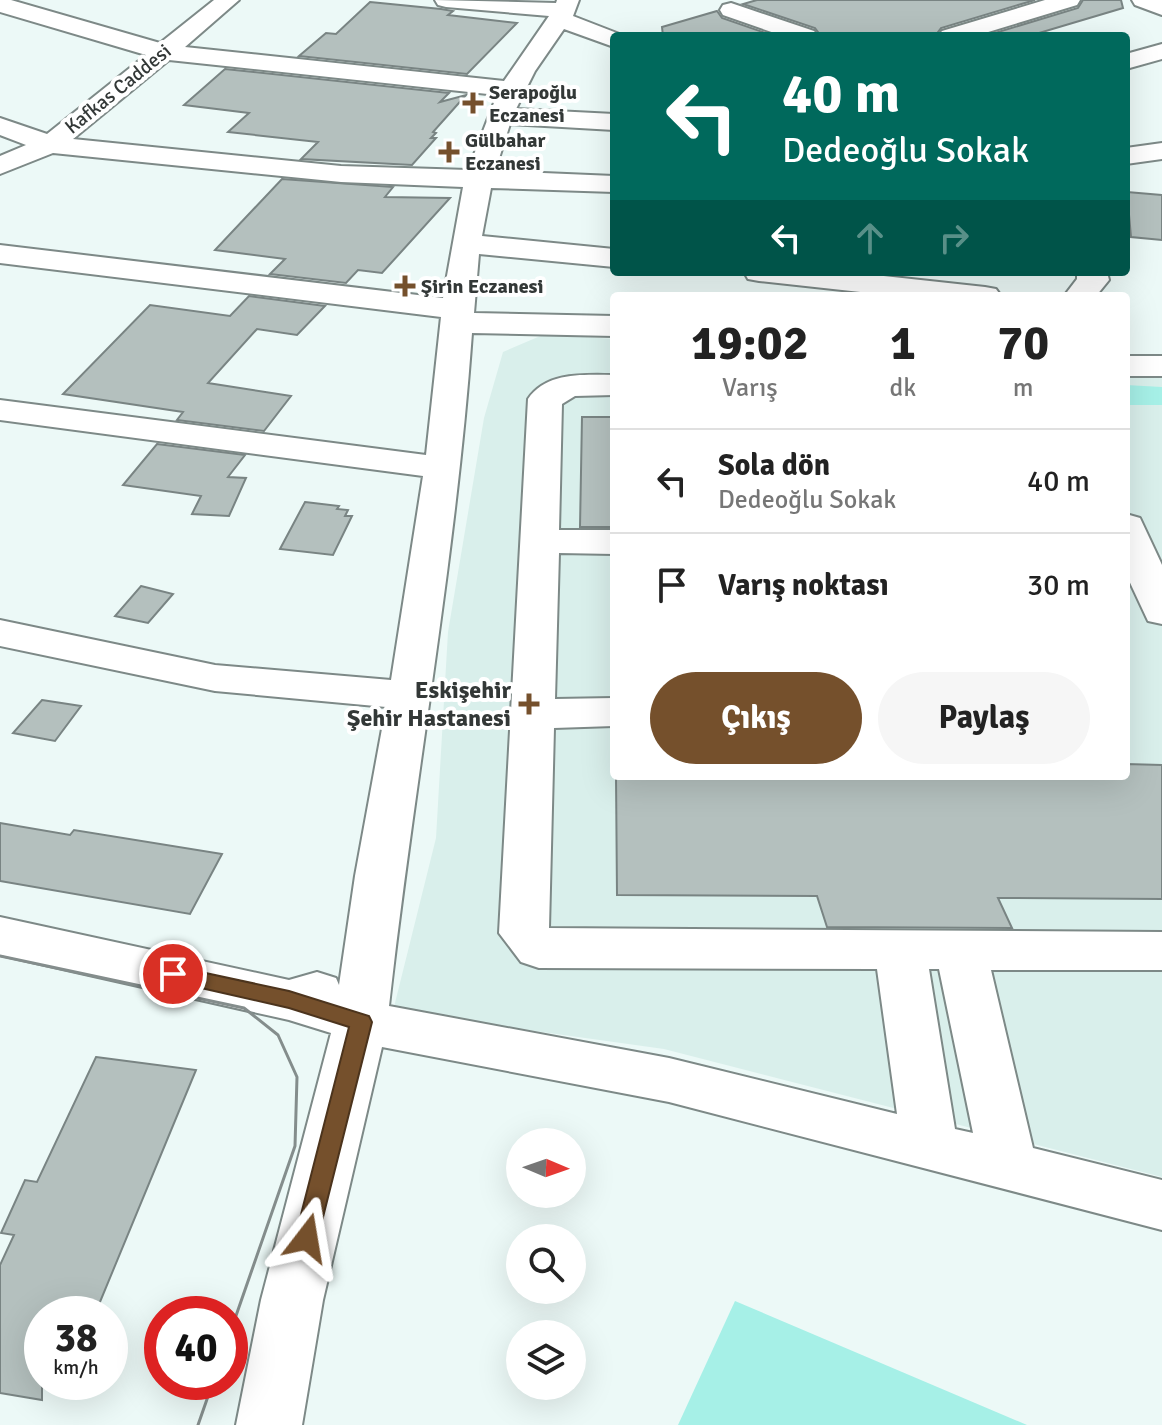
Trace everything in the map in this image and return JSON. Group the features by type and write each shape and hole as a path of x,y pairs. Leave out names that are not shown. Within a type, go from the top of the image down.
{"street":[{"name":"Kafkas Caddesi","path":"0,166 50,145 228,0"},
{"path":"446,0 564,10 610,38"},
{"path":"707,0 794,32"},
{"path":"731,10 774,0"},
{"path":"963,32 1069,0"},
{"path":"1143,0 1162,8"},
{"path":"0,4 164,52 512,89"},
{"path":"269,1425 292,1300 361,1022 379,876 410,695 443,468 457,316 479,179 512,89 564,10"},
{"path":"1130,61 1162,51"},
{"path":"500,116 610,122"},
{"path":"0,126 50,145 341,174 610,184"},
{"path":"528,180 583,153 610,136"},
{"path":"1130,155 1162,151"},
{"path":"468,244 610,258"},
{"path":"0,254 457,316 610,326"},
{"path":"797,276 947,292"},
{"path":"1130,366 1162,366"},
{"path":"610,385 568,386 545,399 524,933 539,949 1162,951"},
{"path":"0,410 443,468"},
{"path":"540,541 610,542"},
{"path":"1130,546 1162,612"},
{"path":"0,633 215,678 410,695"},
{"path":"533,714 610,712"},
{"path":"0,936 289,1000 361,1022 669,1080 1162,1205"},
{"path":"900,950 930,1147"},
{"path":"961,950 1008,1166"},
{"path":"289,1000 338,986 369,959"}],"shaded area":[{"name":"Eskişehir Şehir Hastanesi","path":"545,334 610,339 610,780 1130,780 1130,377 1162,378 1162,1177 664,1049 393,1011 436,838 448,632 484,418 503,352"},
{"path":"1130,385 1162,387 1162,405 1130,405"},
{"path":"735,1301 1027,1425 678,1425"}],"building":[{"path":"757,0 1035,0 941,28 938,32 818,32 815,28 743,4"},
{"path":"1083,0 1121,0 1123,8 1042,32 998,32 1078,8"},
{"path":"370,2 441,9 453,11 448,15 517,23 467,74 299,56 326,33 336,34"},
{"path":"717,11 722,18 762,32 663,32 662,27"},
{"path":"225,69 449,93 440,102 466,95 433,132 436,133 431,138 436,138 412,165 301,159 318,142 228,132 249,113 184,105"},
{"path":"282,179 393,187 385,197 450,198 382,273 358,270 346,283 270,274 285,259 215,250"},
{"path":"1130,192 1162,195 1162,240 1131,237"},
{"path":"249,296 325,306 297,335 257,329 208,383 291,396 264,431 177,420 183,412 63,394 150,305 230,316"},
{"path":"582,417 610,417 610,527 580,527"},
{"path":"157,444 245,455 228,477 246,478 229,516 192,514 201,496 123,485"},
{"path":"305,502 339,506 337,509 348,510 345,516 352,516 333,555 280,549"},
{"path":"141,586 173,594 148,623 115,616"},
{"path":"42,700 81,706 55,741 13,733"},
{"path":"1130,764 1162,765 1162,899 998,898 1012,928 827,927 817,896 617,895 616,780 1130,780"},
{"path":"0,823 70,835 74,830 222,854 190,914 0,881"},
{"path":"96,1057 196,1070 102,1296 24,1296 24,1397 0,1393 0,1265 14,1235 1,1233 25,1180 37,1182"}],"tram line":[{"path":"0,956 244,1008 278,1035 297,1077 295,1146 243,1296"},
{"path":"198,1425 207,1400"}],"place":[{"name":"Serapoğlu Eczanesi","path":"473,103"},
{"name":"Gülbahar Eczanesi","path":"449,152"},
{"name":"Şirin Eczanesi","path":"405,286"},
{"name":"Eskişehir Şehir Hastanesi","path":"529,704"}],"route":[{"path":"173,974 289,1000 361,1022 307,1238"}]}
